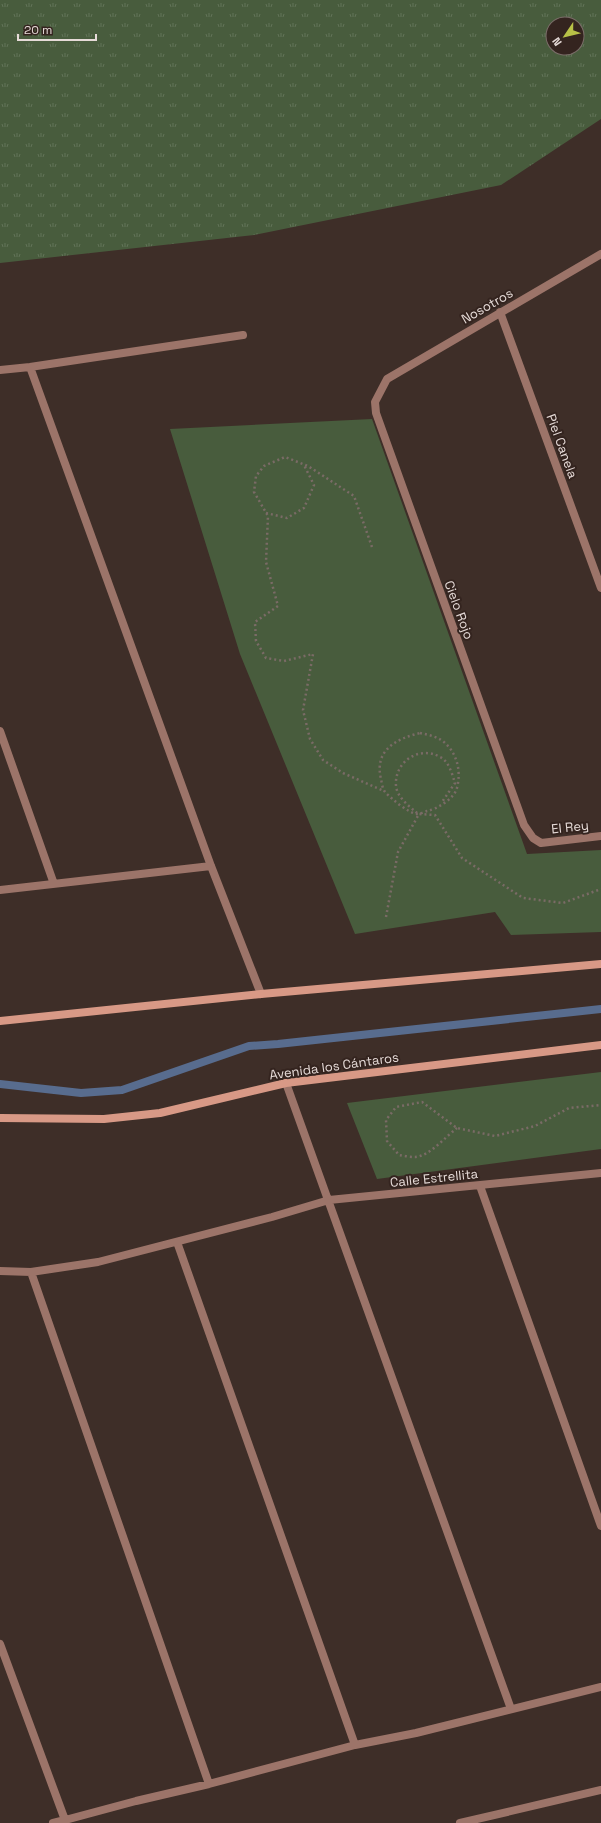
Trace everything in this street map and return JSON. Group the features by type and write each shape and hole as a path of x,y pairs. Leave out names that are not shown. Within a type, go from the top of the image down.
{"street":[{"name":"Nosotros","path":"387,380 500,312 601,254"},
{"name":"Piel Canela","path":"500,312 601,588"},
{"path":"0,370 30,367 243,335"},
{"path":"30,367 211,866 261,994"},
{"name":"Cielo Rojo","path":"387,380 379,391 375,402 376,413 524,825 528,832 541,843"},
{"path":"0,731 54,884"},
{"name":"El Rey","path":"541,843 601,836"},
{"path":"0,890 211,866"},
{"path":"0,1022 261,994 601,964"},
{"name":"Avenida los Cántaros","path":"0,1118 104,1119 153,1114 286,1083 601,1045"},
{"path":"286,1083 511,1709"},
{"name":"Calle Estrellita","path":"0,1271 31,1272 98,1262 272,1217 329,1200 601,1173"},
{"path":"480,1186 601,1526"},
{"path":"176,1242 355,1745"},
{"path":"31,1272 209,1784"},
{"path":"0,1644 65,1820"},
{"path":"53,1823 136,1801 209,1784 355,1745 416,1733 601,1687"},
{"path":"460,1823 601,1790"}],"path":[{"path":"372,547 354,496 304,465 285,458 264,466 256,476 254,492 268,516 266,562 278,606 255,622 256,641 266,658 284,661 313,654 303,710 310,739 323,760 343,773 384,791 398,806 419,814 435,815 462,858 523,898 563,904 601,889"},
{"path":"266,513 287,518 304,508 314,485 304,465"},
{"path":"384,791 378,767 384,754 393,743 406,736 420,733 431,735 445,743 458,763 457,789 437,809 419,814 398,852 386,917"},
{"path":"419,814 404,802 396,787 398,768 411,756 426,752 441,757 451,768 455,783 447,798 437,809"},
{"path":"457,1128 444,1137 430,1152 416,1157 399,1155 387,1141 386,1120 396,1107 422,1102 457,1128 495,1136 535,1126 569,1108 601,1105"}],"green space":[{"path":"0,0 601,0 601,119 501,185 254,235 0,263"},
{"path":"372,419 527,854 601,850 601,932 511,935 495,912 355,934 240,654 170,429"},
{"path":"601,1072 601,1149 377,1179 347,1103"}],"waterway":[{"path":"0,1084 81,1093 122,1090 249,1046 601,1009"}]}
